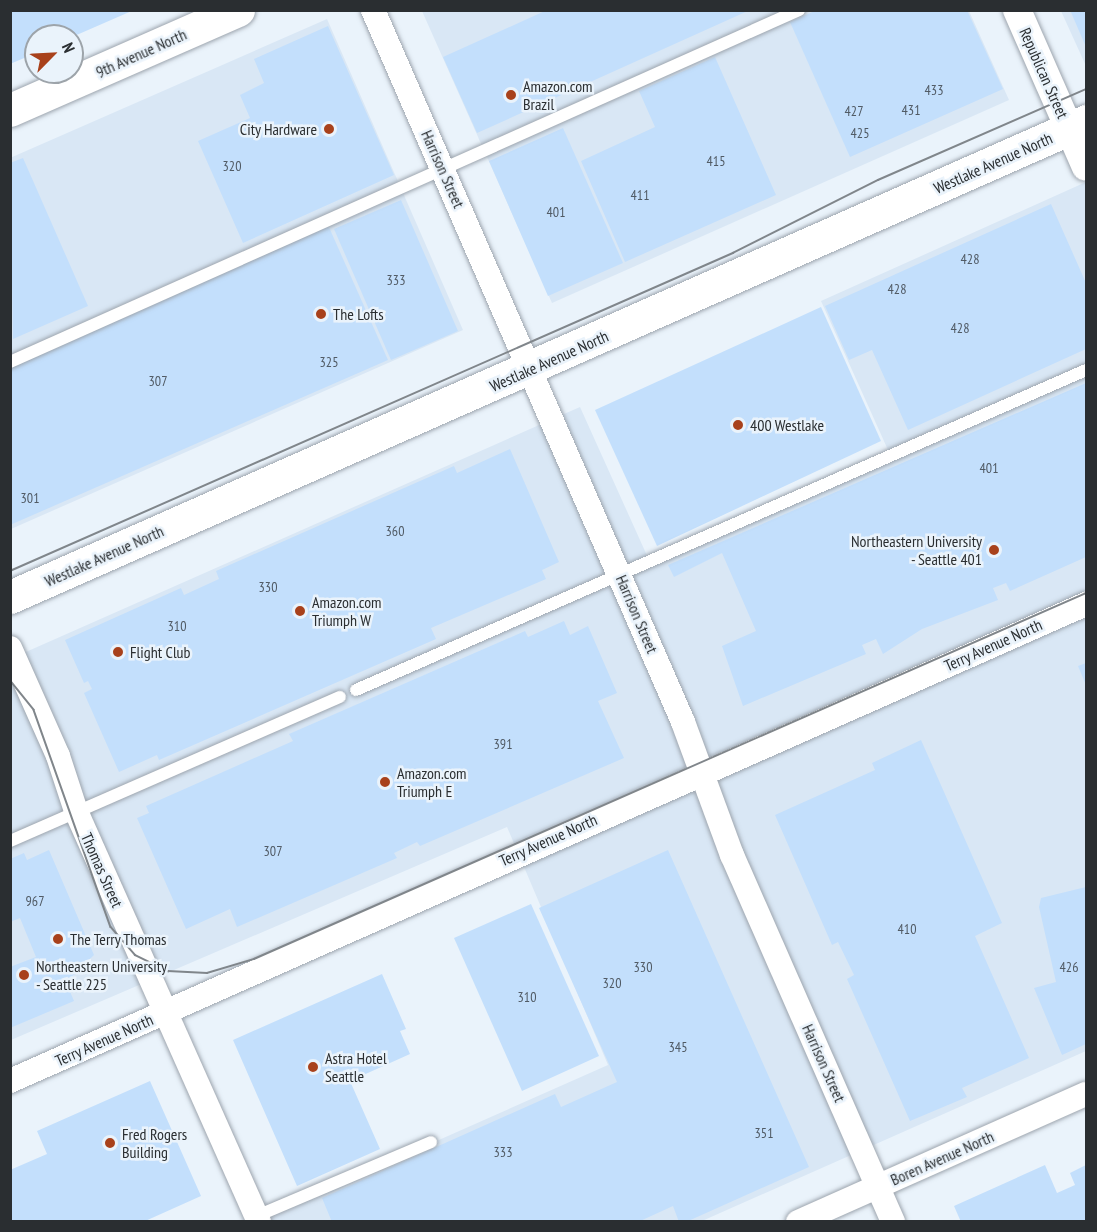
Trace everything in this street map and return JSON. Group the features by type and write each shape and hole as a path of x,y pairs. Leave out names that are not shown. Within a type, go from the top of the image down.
{"main road":[{"name":"9th Avenue North","path":"10,110 238,10"},
{"name":"Westlake Avenue North","path":"10,597 532,369 1078,125"}],"street":[{"name":"Harrison Street","path":"373,10 532,369 621,577 701,772 732,855 893,1221"},
{"name":"Republican Street","path":"1017,10 1078,125 1086,168"},
{"name":"Terry Avenue North","path":"10,1081 701,772 1086,604"},
{"name":"Thomas Street","path":"10,648 58,756 76,811 258,1219"},
{"name":"Boren Avenue North","path":"798,1221 1086,1094"}],"lane":[{"path":"10,362 799,10"},
{"path":"356,690 621,577 1086,370"},
{"path":"10,841 340,697"},
{"path":"258,1219 431,1142"}],"shaded area":[{"path":"422,11 969,11 1009,100 552,303"},
{"path":"1061,11 1086,11 1086,66"},
{"path":"327,19 463,330 11,529 10,158"},
{"path":"1086,182 1086,1051 702,1221 256,1221 608,1065 507,827 11,1040 10,659 580,407 649,560 888,450 821,301"}],"building":[{"path":"10,10 134,10 84,32 84,24 24,24 24,58 10,64"},
{"name":"Amazon.com Brazil","path":"547,10 750,10 477,133 443,57"},
{"path":"817,10 967,10 1003,89 850,157 790,22"},
{"path":"1070,10 1086,10 1086,47"},
{"path":"328,26 394,175 243,243 198,141 250,118 240,95 264,83 254,59"},
{"path":"715,57 776,195 625,262 581,161 655,127 639,91"},
{"path":"563,128 623,263 548,296 489,161"},
{"path":"23,158 88,306 13,339 10,163"},
{"path":"401,200 458,331 391,360 334,229"},
{"path":"1051,204 1086,283 1086,349 908,430 872,350 849,360 825,306"},
{"path":"328,225 388,360 10,525 10,368"},
{"name":"400 Westlake","path":"821,307 881,441 657,546 595,410"},
{"path":"1086,383 1086,557 1010,591 1006,583 993,588 998,600 922,629 883,654 876,639 862,645 866,654 743,706 722,646 756,631 722,553 674,577 668,565"},
{"name":"Amazon.com Triumph W","path":"510,449 559,562 542,570 546,579 431,628 436,639 159,760 157,755 119,772 84,693 92,689 88,681 84,683 65,640 181,588 184,595 219,579 216,571 454,466 457,473"},
{"name":"Amazon.com Triumph E","path":"564,621 570,635 588,626 617,693 598,701 624,758 420,846 417,842 394,853 397,858 237,927 230,909 186,929 137,818 149,813 146,806 293,741 289,734 525,631 528,637"},
{"path":"1086,663 1086,685 1078,666"},
{"path":"921,740 1002,923 975,936 1029,1058 962,1088 967,1097 910,1121 847,979 854,975 838,942 832,945 775,815 875,770 872,763"},
{"name":"The Terry Thomas","path":"49,850 94,955 66,982 74,1001 10,1028 10,967 36,957 20,918 10,922 10,859 24,853 27,860"},
{"path":"668,850 809,1167 686,1222 679,1222 673,1206 638,1222 332,1222 322,1198 555,1094 561,1107 617,1082 539,908"},
{"path":"1086,887 1086,1044 1062,1055 1034,988 1056,982 1039,907 1041,898"},
{"path":"531,904 599,1056 522,1091 454,938"},
{"name":"Astra Hotel Seattle","path":"382,974 406,1029 400,1031 410,1054 350,1081 380,1149 297,1186 233,1040"},
{"name":"Fred Rogers Building","path":"150,1081 201,1196 143,1222 10,1222 10,1170 47,1154 37,1131"},
{"path":"1045,1165 1057,1193 1075,1185 1070,1173 1086,1165 1086,1222 961,1222 954,1206"}],"tram line":[{"path":"10,571 733,253 878,180 1086,89"},
{"path":"10,680 34,710 111,927 135,955 168,971 207,973 254,959 1086,593"}],"place":[{"name":"Amazon.com Brazil","path":"511,95"},
{"name":"City Hardware","path":"329,129"},
{"name":"The Lofts","path":"321,314"},
{"name":"400 Westlake","path":"738,425"},
{"name":"Northeastern University - Seattle 401","path":"994,550"},
{"name":"Amazon.com Triumph W","path":"300,611"},
{"name":"Flight Club","path":"118,652"},
{"name":"Amazon.com Triumph E","path":"385,782"},
{"name":"The Terry Thomas","path":"58,939"},
{"name":"Northeastern University - Seattle 225","path":"24,975"},
{"name":"Astra Hotel Seattle","path":"313,1067"},
{"name":"Fred Rogers Building","path":"110,1143"}]}
